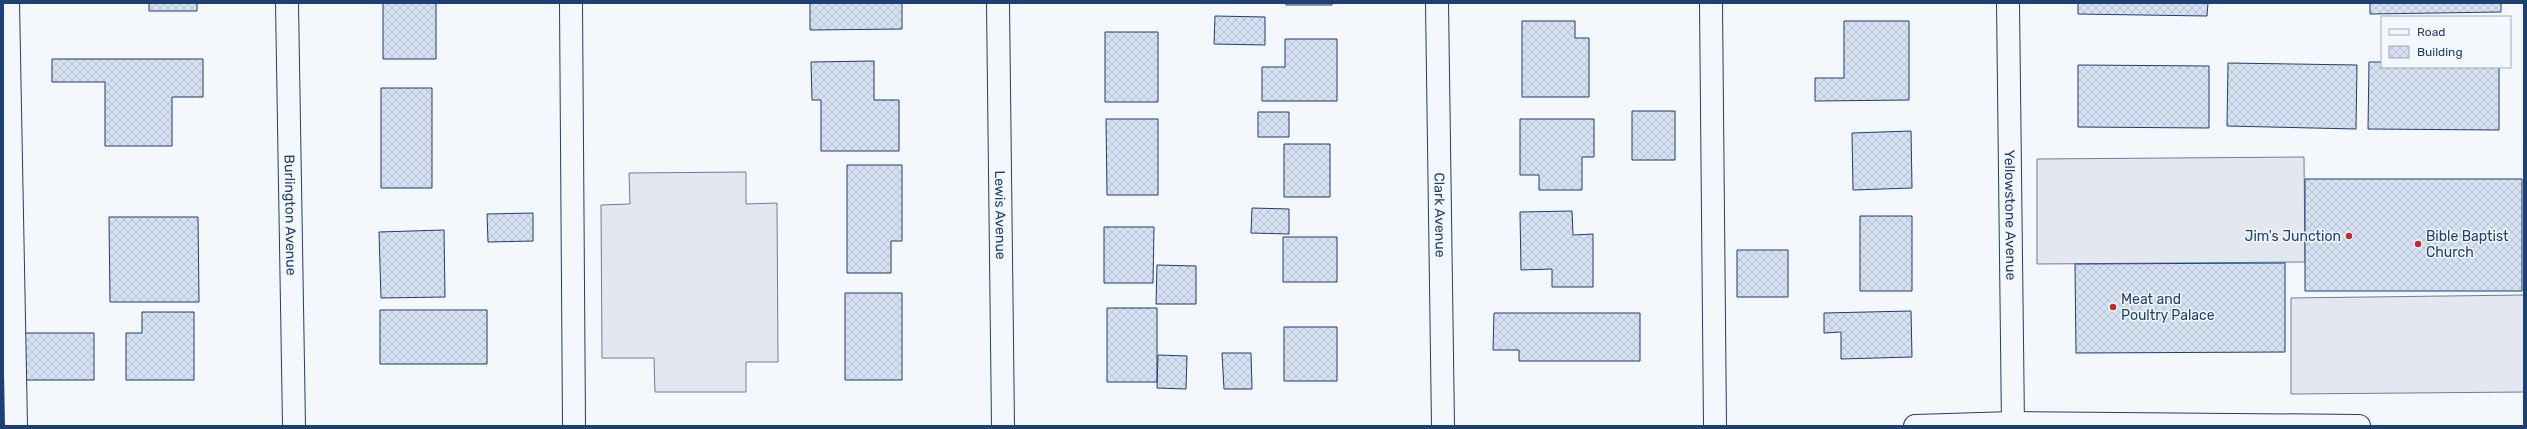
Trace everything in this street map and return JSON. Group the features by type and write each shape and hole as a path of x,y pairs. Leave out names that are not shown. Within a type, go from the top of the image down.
{"street":[{"path":"8,3 16,426"},
{"name":"Burlington Avenue","path":"287,3 294,426"},
{"path":"571,3 574,426"},
{"name":"Lewis Avenue","path":"998,3 1003,426"},
{"name":"Clark Avenue","path":"1437,3 1443,426"},
{"path":"1711,3 1715,426"},
{"name":"Yellowstone Avenue","path":"2008,3 2013,425"},
{"path":"1915,426 2360,426"}],"shaded area":[{"path":"2304,157 2305,262 2037,264 2037,159"},
{"path":"746,172 746,204 777,203 778,362 746,362 746,392 655,392 654,358 602,358 601,205 630,204 629,173"},
{"path":"2524,295 2524,392 2291,394 2291,298"}],"building":[{"path":"149,3 197,3 197,11 149,11"},
{"path":"383,3 436,3 436,59 383,59"},
{"path":"810,3 902,3 902,29 810,30"},
{"path":"1286,3 1332,3 1332,5 1286,5"},
{"path":"2078,3 2208,3 2207,16 2078,14"},
{"path":"2370,3 2501,3 2501,12 2370,14"},
{"path":"1215,16 1265,17 1265,45 1214,44"},
{"path":"1522,21 1575,21 1575,38 1589,38 1589,97 1522,97"},
{"path":"1844,21 1909,21 1909,100 1815,101 1815,78 1844,78"},
{"path":"1105,32 1158,32 1158,102 1105,102"},
{"path":"1285,39 1337,39 1337,101 1262,101 1262,67 1285,67"},
{"path":"52,59 203,59 203,97 172,97 172,146 105,146 105,82 52,82"},
{"path":"874,61 874,100 899,100 899,151 821,151 821,100 812,100 811,62"},
{"path":"2369,62 2381,62 2381,68 2499,68 2499,130 2368,129"},
{"path":"2228,63 2357,65 2356,129 2227,126"},
{"path":"2078,65 2209,66 2209,128 2078,127"},
{"path":"381,88 432,88 432,188 381,188"},
{"path":"1632,111 1675,111 1675,160 1632,160"},
{"path":"1258,112 1289,112 1289,137 1258,137"},
{"path":"1106,119 1158,119 1158,195 1107,195"},
{"path":"1520,119 1594,119 1594,157 1582,157 1582,190 1539,190 1539,175 1520,175"},
{"path":"1911,131 1912,188 1853,190 1852,133"},
{"path":"1284,144 1330,144 1330,197 1284,197"},
{"path":"847,165 902,165 902,241 891,241 891,273 847,273"},
{"path":"2305,179 2522,179 2522,291 2305,291"},
{"path":"1252,208 1289,209 1289,234 1251,233"},
{"path":"1572,211 1573,235 1593,234 1593,287 1552,287 1552,269 1521,270 1520,212"},
{"path":"533,213 533,241 488,242 487,214"},
{"path":"1860,216 1912,216 1912,291 1860,291"},
{"path":"109,217 198,217 199,302 110,302"},
{"path":"1104,227 1154,227 1153,283 1104,283"},
{"path":"444,230 445,297 381,298 379,232"},
{"path":"1283,237 1337,237 1337,282 1283,282"},
{"path":"1737,250 1788,250 1788,297 1737,297"},
{"path":"2285,263 2285,352 2076,353 2075,264"},
{"path":"1157,265 1196,266 1196,304 1156,304"},
{"path":"845,293 902,293 902,380 845,380"},
{"path":"1107,308 1157,308 1157,382 1107,382"},
{"path":"380,310 487,310 487,364 380,364"},
{"path":"1911,311 1912,357 1841,359 1841,332 1824,333 1824,313"},
{"path":"142,312 194,312 194,380 126,380 126,333 142,333"},
{"path":"1494,313 1640,313 1640,361 1519,361 1519,350 1493,350"},
{"path":"1284,327 1337,327 1337,381 1284,381"},
{"path":"24,333 94,333 94,380 24,380"},
{"path":"1222,353 1251,353 1252,389 1224,389"},
{"path":"1158,355 1187,356 1186,389 1157,388"}],"place":[{"name":"Jim's Junction","path":"2349,236"},
{"name":"Bible Baptist Church","path":"2418,244"},
{"name":"Meat and Poultry Palace","path":"2113,307"}]}
